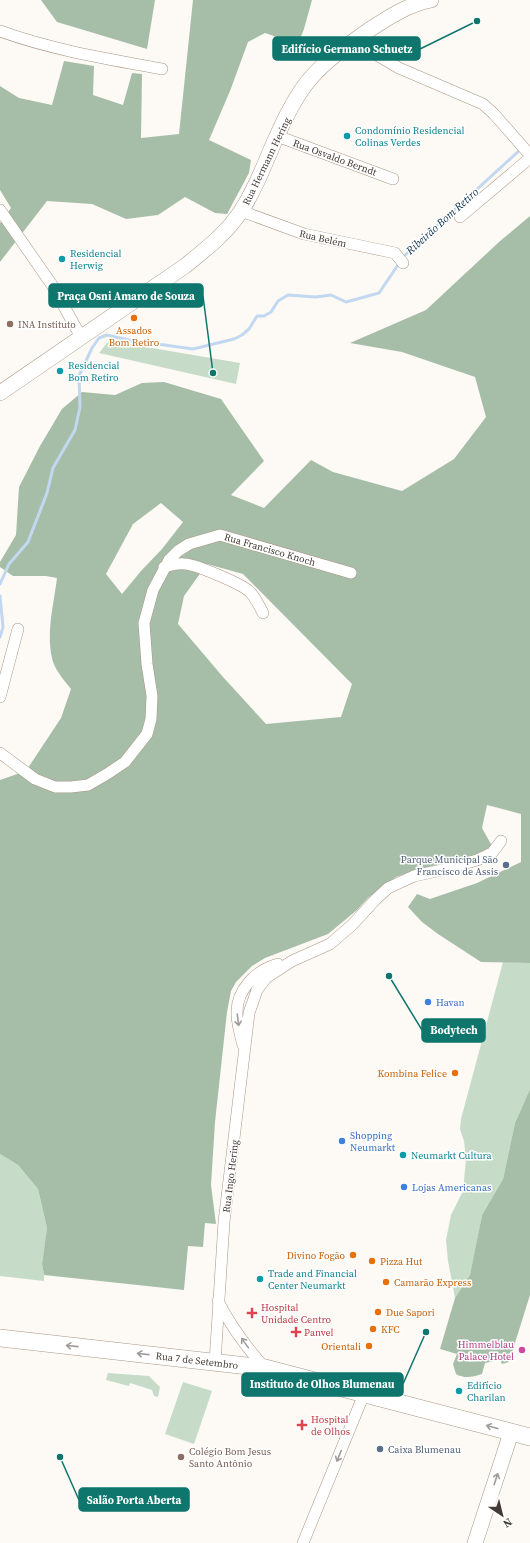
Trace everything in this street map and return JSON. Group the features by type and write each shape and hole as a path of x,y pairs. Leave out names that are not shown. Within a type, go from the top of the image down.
{"main road":[{"name":"Rua 7 de Setembro","path":"0,1338 265,1368 530,1437"}],"street":[{"name":"Rua Hermann Hering","path":"0,393 185,266 221,235 241,211 261,174 277,136 301,92 311,78 358,38 390,16 412,3 432,0"},
{"path":"0,31 94,57 162,69"},
{"path":"358,38 368,50 399,68 483,104 494,114 526,152 460,216"},
{"name":"Rua Osvaldo Berndt","path":"277,136 392,179"},
{"path":"0,210 52,286 81,337"},
{"name":"Rua Belém","path":"241,211 304,234 395,254 403,264"},
{"name":"Rua Francisco Knoch","path":"0,753 35,779 55,787 88,785 125,762 148,734 152,696 147,664 144,623 153,590 169,560 178,551 189,544 220,535 352,573"},
{"path":"164,567 185,564 201,568 226,578 250,591 263,613"},
{"path":"0,697 18,629"},
{"name":"Rua Ingo Hering","path":"215,1362 224,1222 249,1014 257,990 266,978 292,961 330,944 352,925 388,888 414,876 447,869 482,858 492,853 501,841"},
{"path":"218,1300 226,1317 255,1357 265,1368"},
{"path":"303,1543 364,1394"},
{"path":"475,1543 511,1433"}],"green space":[{"path":"41,0 155,0 147,49 57,22"},
{"path":"193,0 312,0 298,44 265,33 248,42 230,91 209,140 251,160 249,173 227,214 215,213 185,197 158,215 126,219 92,204 47,201 0,262 0,223 11,208 0,190 0,86 19,98 52,105 64,61 94,66 93,95 123,105 132,73 142,74 141,138 179,134"},
{"path":"530,216 530,963 481,962 422,922 408,907 417,894 430,899 477,883 521,862 521,814 487,805 482,828 492,846 475,856 416,870 396,877 368,898 357,910 328,934 265,958 252,966 236,982 231,991 227,1012 215,1122 211,1185 216,1224 205,1223 203,1247 188,1246 184,1290 44,1275 42,1264 47,1228 38,1189 18,1165 0,1154 0,780 26,771 61,718 71,689 55,666 50,648 50,628 57,578 46,576 13,576 0,567 0,562 16,535 19,487 40,446 62,409 82,392 115,395 142,383 164,382 221,399 264,461 231,495 264,508 311,460 333,472 402,491 454,459 486,417 475,377 402,352 350,343 426,310 499,242","holes":["161,503 183,522 162,549 122,594 106,574 133,524","207,564 243,574 352,684 341,717 266,724 223,677 178,624 184,596"]},
{"path":"117,342 240,363 236,384 99,353 107,343"},
{"path":"503,962 530,963 530,1089 515,1123 503,1179 482,1215 470,1276 455,1298 448,1261 446,1240 451,1215 463,1191 466,1159 464,1141 460,1129 461,1119"},
{"path":"530,1089 530,1295 509,1362 502,1364 500,1360 485,1363 482,1374 472,1377 462,1377 456,1374 453,1364 457,1354 440,1349 455,1298 470,1275 482,1215 503,1179 515,1123"},
{"path":"0,1154 18,1165 38,1189 47,1228 42,1264 44,1281 0,1276"},
{"path":"108,1373 149,1376 160,1387 158,1397 154,1396 152,1390 130,1383 129,1386 106,1380"},
{"path":"183,1382 212,1391 194,1444 165,1434"}],"waterway":[{"name":"Ribeirão Bom Retiro","path":"0,584 9,564 28,542 47,493 53,468 75,430 80,407 79,376 92,348 99,338 107,335 129,340 193,349 234,339 242,335 249,329 257,316 264,316 271,312 278,301 288,295 316,297 331,295 346,302 379,293 404,256 521,149"},
{"name":"Ribeirão Bom Retiro","path":"0,596 3,627 0,637"}],"place":[{"name":"Edifício Germano Schuetz","path":"477,21"},
{"name":"Condomínio Residencial Colinas Verdes","path":"347,136"},
{"name":"Residencial Herwig","path":"62,259"},
{"name":"Assados Bom Retiro","path":"134,318"},
{"name":"INA Instituto","path":"10,324"},
{"name":"Residencial Bom Retiro","path":"60,371"},
{"name":"Praça Osni Amaro de Souza","path":"213,373"},
{"name":"Parque Municipal São Francisco de Assis","path":"506,865"},
{"name":"Bodytech","path":"389,976"},
{"name":"Havan","path":"428,1002"},
{"name":"Kombina Felice","path":"455,1073"},
{"name":"Shopping Neumarkt","path":"342,1141"},
{"name":"Neumarkt Cultura","path":"403,1155"},
{"name":"Lojas Americanas","path":"404,1187"},
{"name":"Divino Fogão","path":"353,1255"},
{"name":"Pizza Hut","path":"372,1261"},
{"name":"Trade and Financial Center Neumarkt","path":"260,1279"},
{"name":"Camarão Express","path":"386,1282"},
{"name":"Due Sapori","path":"378,1312"},
{"name":"Hospital Unidade Centro","path":"252,1313"},
{"name":"KFC","path":"373,1329"},
{"name":"Panvel","path":"296,1332"},
{"name":"Instituto de Olhos Blumenau","path":"426,1332"},
{"name":"Orientali","path":"369,1346"},
{"name":"Himmelblau Palace Hotel","path":"522,1350"},
{"name":"Edifício Charilan","path":"459,1391"},
{"name":"Hospital de Olhos","path":"302,1425"},
{"name":"Caixa Blumenau","path":"380,1449"},
{"name":"Salão Porta Aberta","path":"60,1457"},
{"name":"Colégio Bom Jesus Santo Antônio","path":"181,1457"}]}
